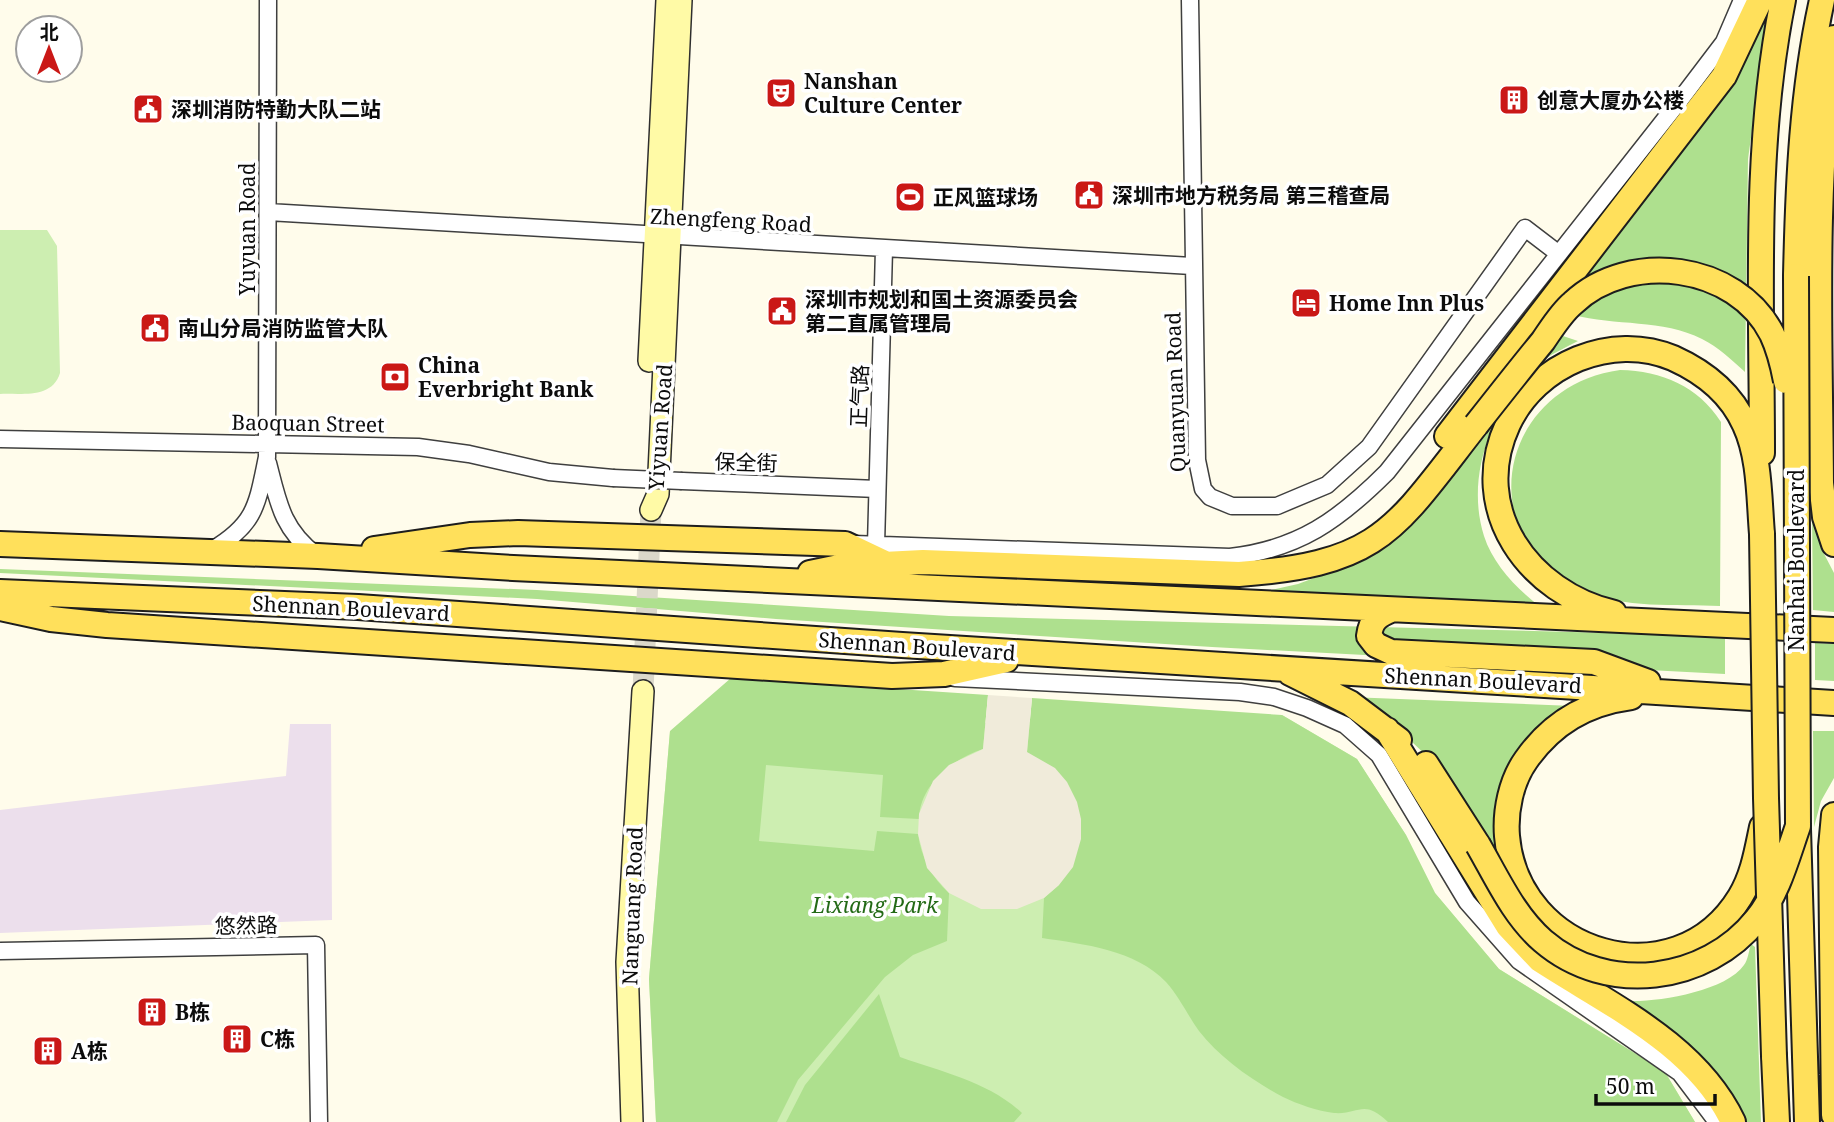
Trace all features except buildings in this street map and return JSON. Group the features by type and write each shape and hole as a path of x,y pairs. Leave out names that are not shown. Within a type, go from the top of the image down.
{"main road":[{"path":"1289,570 1350,542 1376,522 1400,497 1724,76 1760,0"},
{"name":"Nanhai Boulevard","path":"1776,1122 1766,798 1762,534 1762,176 1766,103 1783,0"},
{"name":"Nanhai Boulevard","path":"1807,1122 1798,826 1795,419 1800,153 1822,0"},
{"path":"1834,38 1820,158 1819,259 1821,483 1825,517 1834,544"},
{"path":"772,581 844,566 880,554 1239,574 1289,570 1330,561 1366,547 1390,531 1408,513 1572,303 1601,282 1630,272 1670,270 1702,276 1747,303 1771,333 1781,359 1795,419"},
{"path":"1648,621 1609,612 1544,580 1528,565 1512,542 1501,510 1497,484 1499,451 1508,424 1527,396 1562,366 1582,356 1609,349 1636,349 1663,354 1690,365 1715,383 1746,426 1755,462 1762,534"},
{"path":"318,556 470,535 518,533 845,544 880,554 976,590"},
{"path":"0,544 318,556 772,581 1834,630"},
{"name":"Shennan Boulevard","path":"0,592 358,607 1834,703"},
{"path":"243,634 358,607"},
{"path":"0,608 51,619 107,625 918,676 944,674 1033,653"},
{"path":"1391,610 1377,616 1371,624 1369,636 1376,645 1391,652 1594,662 1672,691"},
{"path":"1280,668 1350,703 1423,760 1478,845 1510,902 1544,942 1591,968 1617,975 1670,974 1696,966 1741,937 1759,917 1773,894 1798,826"},
{"path":"1672,691 1587,707 1561,722 1538,741 1521,766 1510,794 1506,823 1508,853 1518,882 1534,907 1555,928 1580,944 1608,954 1638,956 1685,945 1706,933 1725,917 1740,897 1750,876 1766,798"},
{"path":"1387,730 1508,926 1532,953 1658,1035 1702,1074 1733,1122"},
{"path":"1834,815 1831,847 1834,1115"}],"street":[{"name":"Yuyuan Road","path":"267,450 268,0"},
{"name":"Yiyuan Road","path":"667,0 662,237 658,494 651,510 644,494 662,237 681,0"},
{"name":"Quanyuan Road","path":"1190,0 1192,266 1199,481 1210,497 1220,503 1243,507 1277,506 1326,485 1369,447 1525,228 1559,254"},
{"path":"880,554 1230,557 1260,554 1290,545 1318,530 1354,505 1387,472 1724,42 1742,0"},
{"name":"Zhengfeng Road","path":"268,212 1192,266"},
{"name":"正气路","path":"880,554 877,489 884,249"},
{"name":"Baoquan Street","path":"0,439 267,450 418,447 469,454 549,472 613,478"},
{"path":"206,552 244,527 260,493 267,450"},
{"path":"267,450 284,519 291,533 318,556"},
{"name":"保全街","path":"613,478 877,489"},
{"path":"918,676 1240,692 1273,696 1345,726 1379,755 1467,902 1519,961 1680,1073 1717,1122"},
{"name":"Nanguang Road","path":"632,1122 627,961 643,691"},
{"name":"悠然路","path":"0,951 316,945 319,1122"}],"shaded area":[{"path":"988,695 1032,698 1027,752 1055,768 1067,782 1077,802 1081,819 1081,839 1073,867 1044,898 1017,909 981,909 949,893 927,868 918,834 919,814 933,781 949,765 983,749"},
{"path":"290,724 331,724 332,920 0,933 0,810 286,776"}],"green space":[{"path":"1770,0 1748,159 1745,372 1714,346 1687,333 1671,328 1573,315 1584,274"},
{"path":"0,230 47,230 57,246 60,373 50,387 35,393 0,394"},
{"path":"1557,334 1578,341 1545,359 1512,395 1498,416 1488,439 1478,487 1484,536 1493,556 1506,575 1539,606 1249,595 1298,584 1338,569"},
{"path":"1620,370 1650,373 1678,383 1701,399 1721,422 1720,606 1632,603 1599,596 1583,590 1547,567 1524,537 1512,502 1513,467 1525,434 1547,404 1579,382"},
{"path":"1812,513 1822,550 1834,573 1834,612 1813,610"},
{"path":"0,569 537,590 949,616 1725,636 1725,674 1212,647 776,619 537,599 0,573"},
{"path":"1815,643 1834,644 1834,681 1815,680"},
{"path":"731,678 988,695 983,749 960,759 940,775 925,795 919,819 880,817 883,775 766,765 759,841 874,851 877,831 918,834 928,866 937,881 949,893 947,941 913,955 885,977 798,1080 777,1122 656,1122 649,979 670,731"},
{"path":"1349,697 1573,706 1495,828 1496,849 1503,878 1431,760 1393,724"},
{"path":"1032,698 1282,715 1357,759 1406,835 1435,893 1499,969 1665,1072 1695,1122 1388,1122 1367,1109 1334,1113 1315,1109 1289,1100 1260,1084 1227,1060 1207,1041 1171,988 1154,971 1140,962 1108,950 1042,938 1044,898 1059,885 1027,752"},
{"name":"Lixiang Park","path":"1282,715 1357,759 1406,835 1435,893 1499,969 1665,1072 1695,1122 656,1122 649,979 670,731"},
{"path":"1813,731 1834,731 1834,778 1821,801 1814,827"},
{"path":"1751,944 1755,947 1761,1122 1742,1122 1630,1001 1674,997 1723,982 1744,965"},
{"path":"879,994 900,1057 980,1086 1009,1102 1022,1113 1014,1122 786,1122 805,1085"}],"tunnel":[{"path":"643,691 651,510"}],"place":[{"name":"Nanshan Culture Center","path":"781,93"},
{"name":"创意大厦办公楼","path":"1514,100"},
{"name":"深圳消防特勤大队二站","path":"148,109"},
{"name":"深圳市地方税务局 第三稽查局","path":"1089,195"},
{"name":"正风篮球场","path":"910,197"},
{"name":"Home Inn Plus","path":"1306,303"},
{"name":"深圳市规划和国土资源委员会 第二直属管理局","path":"782,311"},
{"name":"南山分局消防监管大队","path":"155,328"},
{"name":"China Everbright Bank","path":"395,377"},
{"name":"B栋","path":"152,1012"},
{"name":"C栋","path":"237,1039"},
{"name":"A栋","path":"48,1051"}]}
